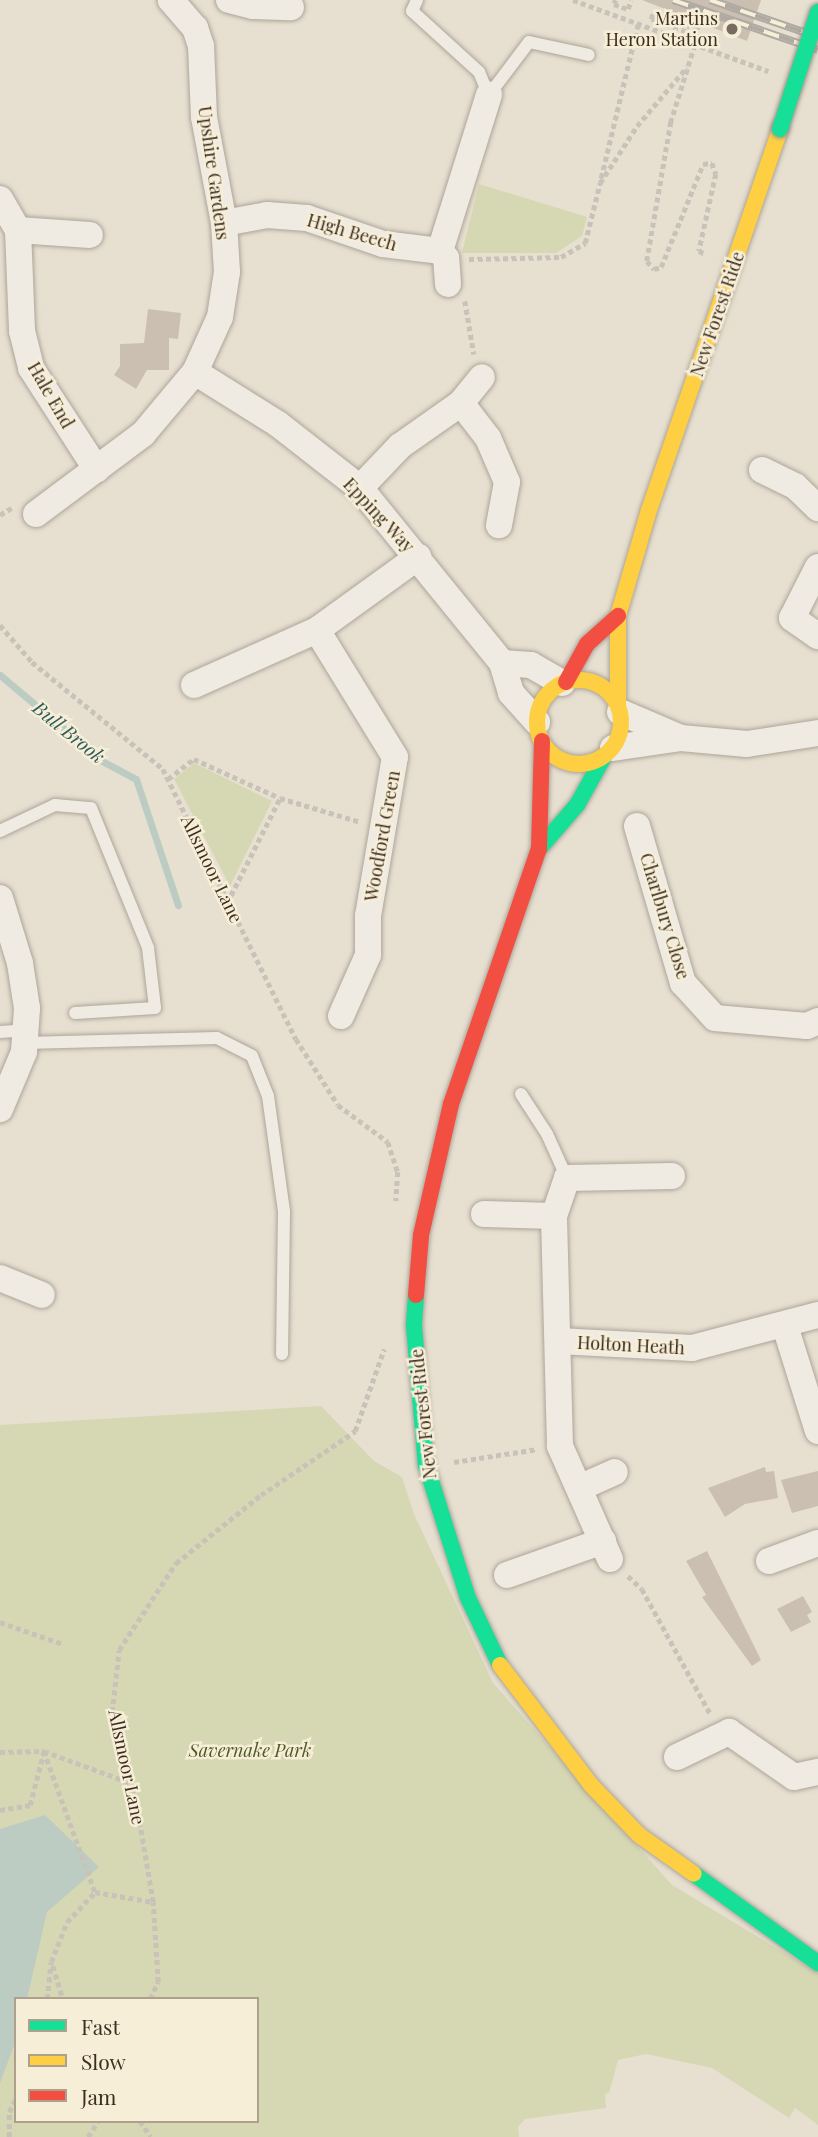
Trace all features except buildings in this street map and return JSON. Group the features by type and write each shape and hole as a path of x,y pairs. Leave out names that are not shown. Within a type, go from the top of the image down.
{"main road":[{"name":"New Forest Ride","path":"539,849 577,805 609,751 621,724 618,616 649,510 735,265 818,12"},
{"name":"New Forest Ride","path":"618,616 587,644 564,683 544,699 540,732 539,849 451,1104 421,1235 414,1326 426,1465 468,1598 501,1668 591,1785 639,1835 818,1963"},
{"path":"564,683 578,680 602,686 619,709"},
{"path":"540,732 563,760 577,764 609,751"},
{"name":"New Forest Ride","path":"754,1916 818,1939"}],"street":[{"path":"229,0 253,6 291,6"},
{"name":"Upshire Gardens","path":"186,5 201,46 204,117 224,223 227,272 220,317 195,372"},
{"path":"456,290 446,258 489,95"},
{"name":"Hale End","path":"0,200 18,230 22,331 32,368 97,470"},
{"name":"High Beech","path":"224,223 267,215 307,218 383,244 448,255"},
{"path":"18,230 90,235"},
{"path":"36,514 55,502 67,487 97,470 144,434 195,372"},
{"name":"Epping Way","path":"195,372 278,424 360,488 502,663 511,693 540,732"},
{"path":"360,488 400,446 461,404 482,377"},
{"path":"461,404 488,438 507,482 499,526"},
{"path":"762,470 795,486 818,508"},
{"path":"194,685 317,630 418,557"},
{"path":"818,567 792,618 818,636"},
{"name":"Woodford Green","path":"317,630 395,757 386,829 368,916 368,956 341,1016"},
{"path":"502,663 531,665 564,683"},
{"path":"619,709 681,738"},
{"path":"609,751 681,738 747,744 818,733"},
{"name":"Charlbury Close","path":"637,826 683,983 715,1017 807,1026 818,1021"},
{"path":"0,898 20,963 17,1035 0,1109"},
{"path":"507,1575 607,1550 560,1446 554,1216 566,1178 672,1176"},
{"path":"484,1214 554,1216"},
{"path":"0,1278 42,1294"},
{"name":"Holton Heath","path":"558,1341 692,1348 785,1326 818,1315"},
{"path":"785,1326 818,1431"},
{"path":"579,1488 615,1472"},
{"path":"769,1561 818,1543"},
{"path":"677,1757 729,1732 794,1777 818,1772"}],"lane":[{"path":"417,0 412,11 479,72 489,95 529,42 589,55"},
{"path":"0,831 55,805 91,808 148,948 155,1008 75,1013"},
{"path":"17,1035 217,1038 251,1056 268,1096 284,1212 282,1354"},
{"path":"520,1094 547,1134 566,1178"}],"path":[{"path":"573,0 776,74"},
{"path":"616,0 614,4 628,9 631,0"},
{"path":"700,21 697,29 653,13 651,19 702,38 690,64 671,122 648,261 654,269 662,267 703,164 712,163 716,174 699,251 735,265"},
{"path":"448,255 561,257 585,243 638,24"},
{"path":"600,183 637,126 690,64"},
{"path":"456,290 482,377"},
{"name":"Allsmoor Lane","path":"0,625 32,662 163,769 296,1039 338,1105 388,1142"},
{"path":"168,779 194,759 280,798 386,829"},
{"path":"228,903 280,798"},
{"name":"Allsmoor Lane","path":"151,1997 158,1982 153,1902 132,1784 112,1712 119,1650 176,1563 261,1495 355,1432"},
{"path":"447,1463 560,1446"},
{"path":"607,1550 642,1589 709,1713 729,1732"},
{"path":"0,1622 63,1644"},
{"path":"0,1752 44,1751 132,1784"},
{"path":"0,1810 30,1805 44,1751"},
{"path":"44,1751 95,1892"},
{"path":"95,1892 153,1902"},
{"path":"47,1997 51,1962 67,1922 95,1892"},
{"path":"51,1962 62,1997"},
{"path":"9,2137 9,2112 14,2102"}],"green space":[{"path":"479,184 587,217 582,236 556,253 462,253"},
{"path":"194,763 272,801 230,886 174,779"},
{"name":"Savernake Park","path":"321,1406 374,1461 402,1477 414,1514 493,1683 672,1885 818,1973 818,2125 795,2108 789,2118 712,2068 646,2054 618,2060 609,2093 605,2094 606,2108 525,2119 518,2127 519,2137 0,2137 0,1425"}],"shaded area":[{"path":"45,1815 99,1867 47,1912 27,1997 14,1997 14,2045 0,2083 0,1829"}],"waterway":[{"name":"Bull Brook","path":"0,675 102,761 136,779 178,905"}],"railway":[{"path":"673,0 818,50"},
{"path":"710,0 818,37"}],"traffic: fast":[{"path":"780,129 818,12"},
{"path":"539,849 577,805 605,755"},
{"path":"416,1295 414,1326 426,1465 468,1598 500,1665"},
{"path":"694,1874 818,1963"}],"traffic: slow":[{"path":"618,706 618,616 649,510 780,129"},
{"path":"579,680 595,683 614,699 621,722 618,738 602,757 579,764 563,761 544,745 537,722 540,706 556,687 579,680"},
{"path":"500,1665 591,1785 639,1835 694,1874"}],"traffic: jam":[{"path":"566,682 587,644 618,616"},
{"path":"416,1295 421,1235 451,1104 539,849 542,741"}],"place":[{"name":"Martins Heron Station","path":"732,29"}]}
